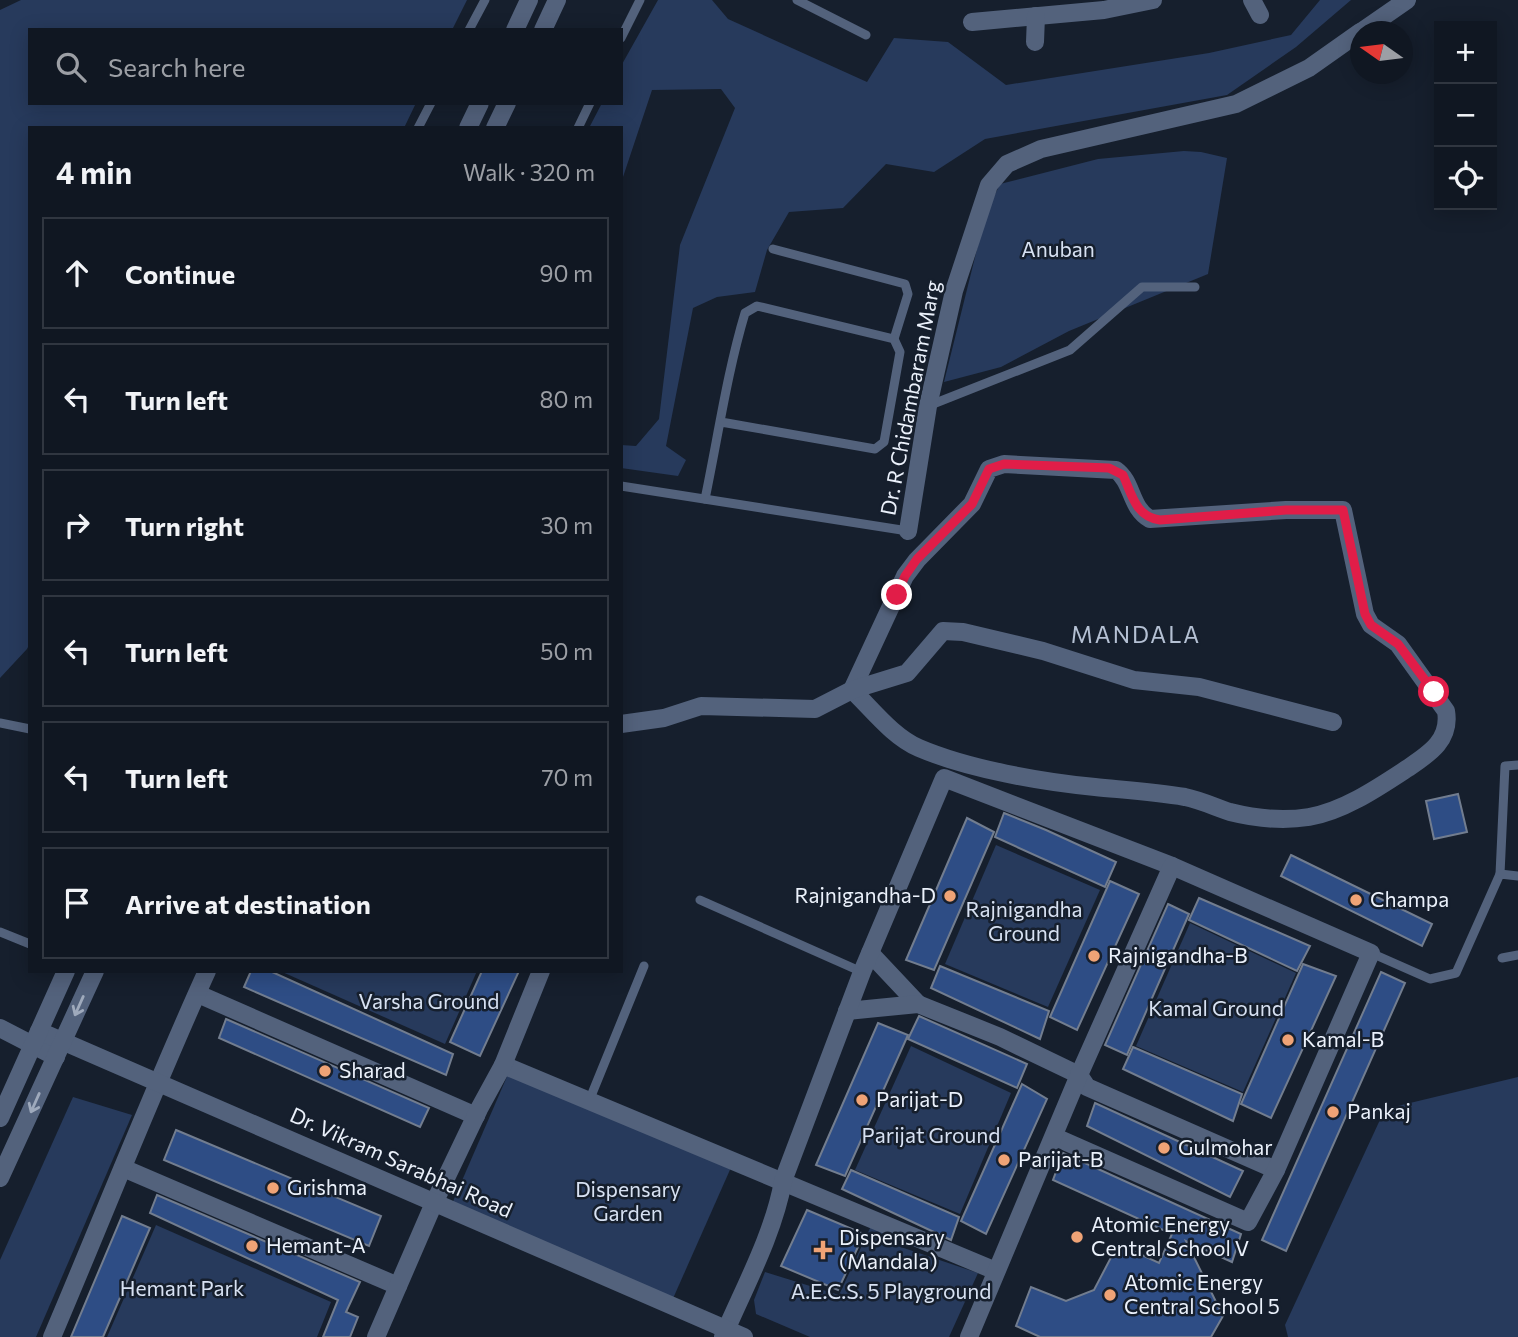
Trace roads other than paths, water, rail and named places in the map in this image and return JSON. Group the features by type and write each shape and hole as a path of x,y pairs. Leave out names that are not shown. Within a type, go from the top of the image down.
{"street":[{"path":"516,28 529,0"},
{"path":"544,28 557,0"},
{"path":"972,22 1153,0"},
{"name":"Dr. R Chidambaram Marg","path":"1377,21 1407,0"},
{"path":"1035,42 1036,16"},
{"name":"Dr. R Chidambaram Marg","path":"908,531 928,406 954,291 989,185 1007,164 1041,149 1236,104 1309,68 1350,40"},
{"path":"469,126 479,105"},
{"path":"496,126 506,105"},
{"path":"1004,464 1109,468 1123,475 1137,508 1150,519 1286,510 1343,510 1365,614 1371,625 1398,644 1409,657 1446,711 1448,724 1442,739 1432,752 1391,779 1331,812 1307,817 1271,818 1233,812 1187,798 1094,787 978,767 921,749 903,740 852,690 905,576 917,559 972,504 989,469 1004,464"},
{"path":"623,724 664,718 701,706 815,709 852,690 907,673 943,631 963,632 1043,651 1134,680 1199,687 1332,722"},
{"path":"725,1333 780,1200 783,1181 862,972 944,778 1172,866 1371,953 1276,1170 1248,1222 1055,1137"},
{"path":"969,1337 1079,1075 1172,866"},
{"path":"870,953 918,1004 1000,1037 1079,1075 1087,1087 1276,1170"},
{"path":"0,1118 65,973"},
{"path":"0,1178 93,973"},
{"path":"52,1337 157,1082 206,973"},
{"path":"376,1337 434,1203 503,1065 540,973"},
{"path":"198,994 476,1116"},
{"path":"847,1011 918,1004"},
{"name":"Dr. Vikram Sarabhai Road","path":"0,1028 36,1038 59,1049 157,1082 725,1333 744,1337"},
{"path":"503,1065 996,1271"},
{"path":"123,1168 398,1286"}],"lane":[{"path":"471,28 485,0"},
{"path":"623,34 640,0"},
{"path":"797,0 866,35"},
{"path":"419,126 430,105"},
{"path":"579,126 589,105"},
{"path":"721,422 875,449 884,442 900,352 894,339 908,295 905,284 773,249"},
{"path":"928,406 1070,350 1142,287 1195,287"},
{"path":"705,499 746,313 757,306 894,339"},
{"path":"623,486 908,531"},
{"path":"0,723 28,729"},
{"path":"1371,953 1430,979 1456,973 1500,874 1505,766 1518,765"},
{"path":"1500,874 1518,876"},
{"path":"700,900 862,972"},
{"path":"0,932 28,943"},
{"path":"1502,958 1518,955"},
{"path":"589,1101 644,966"}],"place":[{"name":"Rajnigandha-D","path":"950,896"},
{"name":"Champa","path":"1356,900"},
{"name":"Rajnigandha-B","path":"1094,956"},
{"name":"Kamal-B","path":"1288,1040"},
{"name":"Sharad","path":"325,1071"},
{"name":"Parijat-D","path":"862,1100"},
{"name":"Pankaj","path":"1333,1112"},
{"name":"Gulmohar","path":"1164,1148"},
{"name":"Parijat-B","path":"1004,1160"},
{"name":"Grishma","path":"273,1188"},
{"name":"Atomic Energy Central School V","path":"1077,1237"},
{"name":"Hemant-A","path":"252,1246"},
{"name":"Dispensary (Mandala)","path":"823,1250"},
{"name":"Atomic Energy Central School 5","path":"1110,1295"}],"district":[{"name":"MANDALA","path":"1136,635"}],"park label":[{"name":"Anuban","path":"1058,250"},
{"name":"Rajnigandha Ground","path":"1024,922"},
{"name":"Varsha Ground","path":"429,1002"},
{"name":"Kamal Ground","path":"1216,1009"},
{"name":"Parijat Ground","path":"931,1136"},
{"name":"Dispensary Garden","path":"628,1202"},
{"name":"Hemant Park","path":"182,1289"},
{"name":"A.E.C.S. 5 Playground","path":"891,1292"}]}
